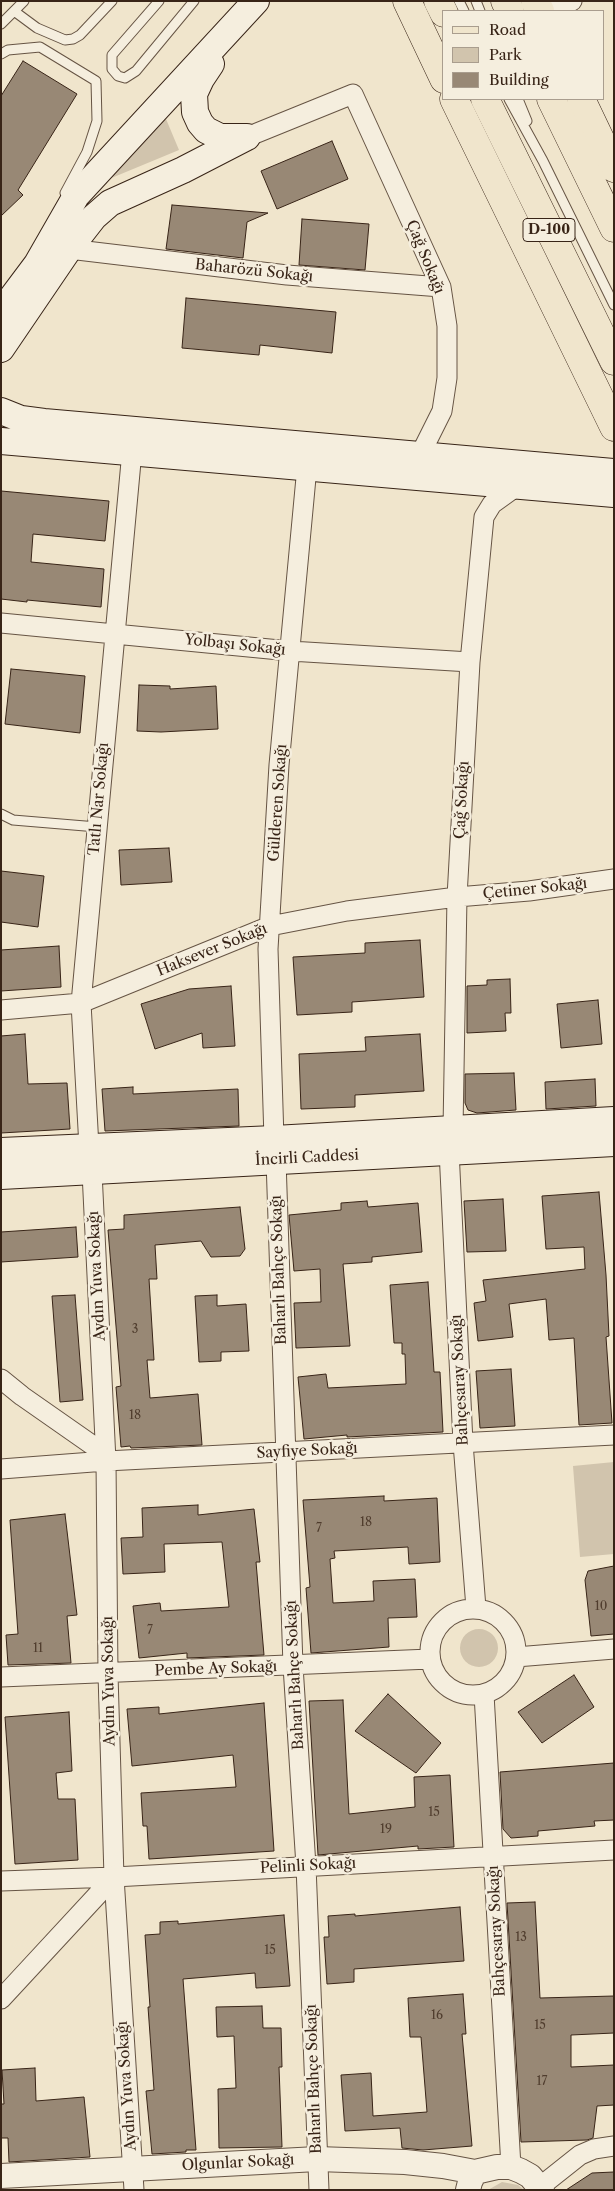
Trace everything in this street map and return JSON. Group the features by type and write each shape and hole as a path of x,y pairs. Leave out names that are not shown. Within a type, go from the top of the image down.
{"main road":[{"path":"407,1 442,75"},
{"path":"247,137 220,137 206,130 200,123 194,103 194,94 201,79 252,6"},
{"path":"1,349 52,252 76,196 252,6"},
{"path":"454,100 614,427"},
{"name":"D-100","path":"485,100 614,361"},
{"path":"551,100 614,228"},
{"path":"581,100 614,168"},
{"path":"1,292 16,276 52,252 110,203 183,170 247,137"},
{"path":"1,312 52,252"},
{"path":"1,411 21,419 54,423 613,472"},
{"path":"1,440 614,494"},
{"name":"İncirli Caddesi","path":"1,1176 92,1172 275,1150 451,1140 614,1120"},
{"name":"İncirli Caddesi","path":"451,1140 614,1143"},
{"name":"İncirli Caddesi","path":"1,1151 89,1147 275,1150"}],"street":[{"path":"551,10 572,1"},
{"name":"Çağ Sokağı","path":"247,137 353,94 441,287 447,326 447,378 442,411 420,455"},
{"name":"Baharözü Sokağı","path":"52,252 287,275 441,287"},
{"name":"Tatlı Nar Sokağı","path":"89,1147 81,1003 132,451"},
{"name":"Gülderen Sokağı","path":"275,1150 268,949 279,765 307,467"},
{"name":"Çağ Sokağı","path":"451,1140 457,897 470,662 484,517 492,504 517,486"},
{"name":"Yolbaşı Sokağı","path":"1,623 114,632 290,651 470,662"},
{"name":"Çetiner Sokağı","path":"457,897 529,892 614,879"},
{"name":"Haksever Sokağı","path":"1,1010 81,1003 270,926 347,911 457,897"},
{"name":"Bahçesaray Sokağı","path":"451,1140 463,1443 476,1608"},
{"name":"Baharlı Bahçe Sokağı","path":"275,1150 293,1666 306,1866 319,2190"},
{"name":"Aydın Yuva Sokağı","path":"92,1172 106,1457 108,1674 114,1877 134,2179"},
{"path":"1,1379 106,1457"},
{"name":"Sayfiye Sokağı","path":"1,1469 106,1457 286,1453 614,1435"},
{"path":"476,1608 498,1616 506,1624 512,1634 516,1657 512,1670 496,1689 484,1694 470,1695 456,1692 444,1684 435,1673 430,1659 430,1646 434,1633 441,1622 451,1614 463,1609 476,1608"},
{"path":"516,1657 614,1649"},
{"name":"Pembe Ay Sokağı","path":"1,1677 430,1659"},
{"name":"Bahçesaray Sokağı","path":"484,1694 511,2168"},
{"name":"Pelinli Sokağı","path":"1,1881 114,1877 614,1850"},
{"path":"1,1999 114,1877"},
{"path":"472,2181 497,2166 511,2168 530,2176 541,2188 580,2155 594,2149 614,2146"},
{"name":"Olgunlar Sokağı","path":"1,2176 134,2179 317,2159 406,2162 443,2166 472,2181"}],"lane":[{"path":"1,24 24,1"},
{"path":"14,11 37,28 65,40 73,39 80,35 112,1"},
{"path":"159,1 112,55 112,69 118,76 126,78 136,71 194,1"},
{"path":"1,54 8,50 40,47 96,81 97,121 87,152 62,199"},
{"path":"510,100 543,161 614,305"},
{"path":"518,100 543,161"},
{"path":"52,252 54,215"},
{"path":"1,814 13,820 97,826"}],"green space":[{"path":"166,119 179,150 109,179"},
{"path":"614,1462 614,1554 580,1557 573,1466"},
{"path":"479,1629 493,1634 498,1648 493,1662 479,1667 465,1662 460,1648 465,1634"},
{"path":"502,2182 518,2185 524,2190 488,2190"}],"building":[{"path":"23,61 77,94 18,190 23,195 1,216 1,96"},
{"path":"332,141 348,179 277,209 261,171"},
{"path":"172,205 268,213 247,222 243,258 166,249"},
{"path":"302,219 369,224 365,270 299,265"},
{"path":"186,298 336,312 332,353 260,345 259,355 182,348"},
{"path":"1,491 109,501 105,541 33,534 31,562 104,569 101,607 1,599"},
{"path":"11,669 85,676 80,733 5,724"},
{"path":"139,685 170,686 170,689 216,686 218,729 161,732 137,731"},
{"path":"169,848 172,882 121,885 119,850"},
{"path":"1,871 44,876 38,927 1,922"},
{"path":"420,940 424,997 352,1002 352,1012 297,1015 293,957 365,953 365,943"},
{"path":"59,946 61,987 1,991 1,950"},
{"path":"510,979 511,1013 505,1013 506,1031 467,1033 467,986 487,985 487,980"},
{"path":"231,986 235,1046 203,1048 202,1033 155,1049 141,1004 189,989"},
{"path":"598,1000 602,1044 561,1048 557,1004"},
{"path":"25,1034 28,1084 67,1083 70,1129 1,1133 1,1036"},
{"path":"420,1034 424,1091 355,1095 355,1107 301,1109 299,1054 366,1051 365,1037"},
{"path":"514,1073 516,1110 477,1113 468,1110 465,1103 465,1074"},
{"path":"595,1079 596,1106 546,1109 545,1082"},
{"path":"133,1087 133,1094 238,1089 239,1126 105,1131 102,1089"},
{"path":"599,1192 606,1275 609,1336 606,1337 612,1423 579,1425 574,1338 549,1340 546,1299 509,1304 513,1337 478,1341 474,1303 486,1301 483,1280 585,1269 584,1247 546,1249 542,1196"},
{"path":"503,1199 506,1251 467,1252 464,1201"},
{"path":"367,1201 368,1207 418,1203 422,1252 372,1257 372,1262 343,1264 350,1346 296,1348 294,1303 321,1302 320,1269 294,1271 289,1215 341,1210 341,1203"},
{"path":"240,1207 245,1249 240,1256 211,1257 201,1241 155,1245 157,1279 149,1279 154,1360 147,1360 150,1398 198,1394 202,1445 121,1447 116,1387 121,1386 108,1230 124,1229 124,1215"},
{"path":"76,1227 78,1257 1,1262 1,1232"},
{"path":"428,1282 434,1372 440,1372 443,1432 347,1437 347,1435 304,1439 298,1377 326,1374 328,1388 406,1384 405,1354 402,1354 402,1343 394,1343 390,1285"},
{"path":"75,1295 83,1400 60,1402 52,1296"},
{"path":"217,1295 217,1306 246,1304 249,1351 221,1352 221,1361 199,1362 195,1296"},
{"path":"511,1369 515,1426 480,1428 476,1371"},
{"path":"384,1496 384,1501 437,1498 440,1562 409,1564 408,1547 334,1551 335,1558 330,1559 333,1603 374,1601 373,1581 415,1579 417,1617 388,1618 389,1647 311,1653 306,1588 310,1587 303,1500"},
{"path":"198,1505 198,1515 254,1509 260,1562 256,1562 264,1655 187,1658 187,1653 139,1658 133,1606 160,1603 161,1611 229,1607 222,1542 164,1544 165,1572 123,1574 121,1538 143,1537 142,1508"},
{"path":"65,1514 77,1615 67,1616 71,1663 8,1665 6,1635 18,1634 10,1520"},
{"path":"614,1566 614,1634 591,1636 585,1580 588,1571"},
{"path":"574,1675 594,1707 542,1743 518,1712"},
{"path":"388,1694 441,1743 416,1773 355,1731"},
{"path":"343,1700 349,1814 415,1807 414,1777 450,1775 454,1847 418,1849 418,1846 318,1855 309,1701"},
{"path":"264,1703 274,1851 149,1859 147,1826 143,1826 141,1793 236,1787 233,1755 132,1766 127,1709 159,1707 159,1714"},
{"path":"69,1712 72,1771 56,1773 58,1799 75,1799 78,1860 15,1864 5,1717"},
{"path":"614,1763 614,1820 594,1821 595,1826 538,1831 538,1836 511,1838 503,1829 500,1772"},
{"path":"535,1902 540,1998 614,1996 614,2033 571,2035 571,2067 614,2065 614,2105 597,2106 593,2138 587,2140 521,2142 507,1903"},
{"path":"460,1907 464,1961 354,1969 354,1982 327,1984 324,1937 329,1937 328,1916 355,1914 355,1916"},
{"path":"284,1915 290,1986 256,1988 255,1973 183,1979 196,2150 152,2154 146,2091 154,2090 145,1935 160,1934 160,1922 178,1921 178,1924"},
{"path":"463,1994 466,2034 462,2034 472,2146 423,2150 402,2148 400,2128 345,2131 341,2075 371,2073 373,2116 427,2112 421,2037 410,2037 408,1998"},
{"path":"262,2006 263,2028 281,2028 282,2067 279,2067 282,2147 219,2148 218,2089 236,2088 234,2036 217,2037 216,2007"},
{"path":"35,2068 36,2101 84,2097 90,2157 9,2162 8,2138 1,2138 1,2104 4,2104 2,2070"},
{"path":"614,2172 614,2190 566,2190 592,2173"}]}
